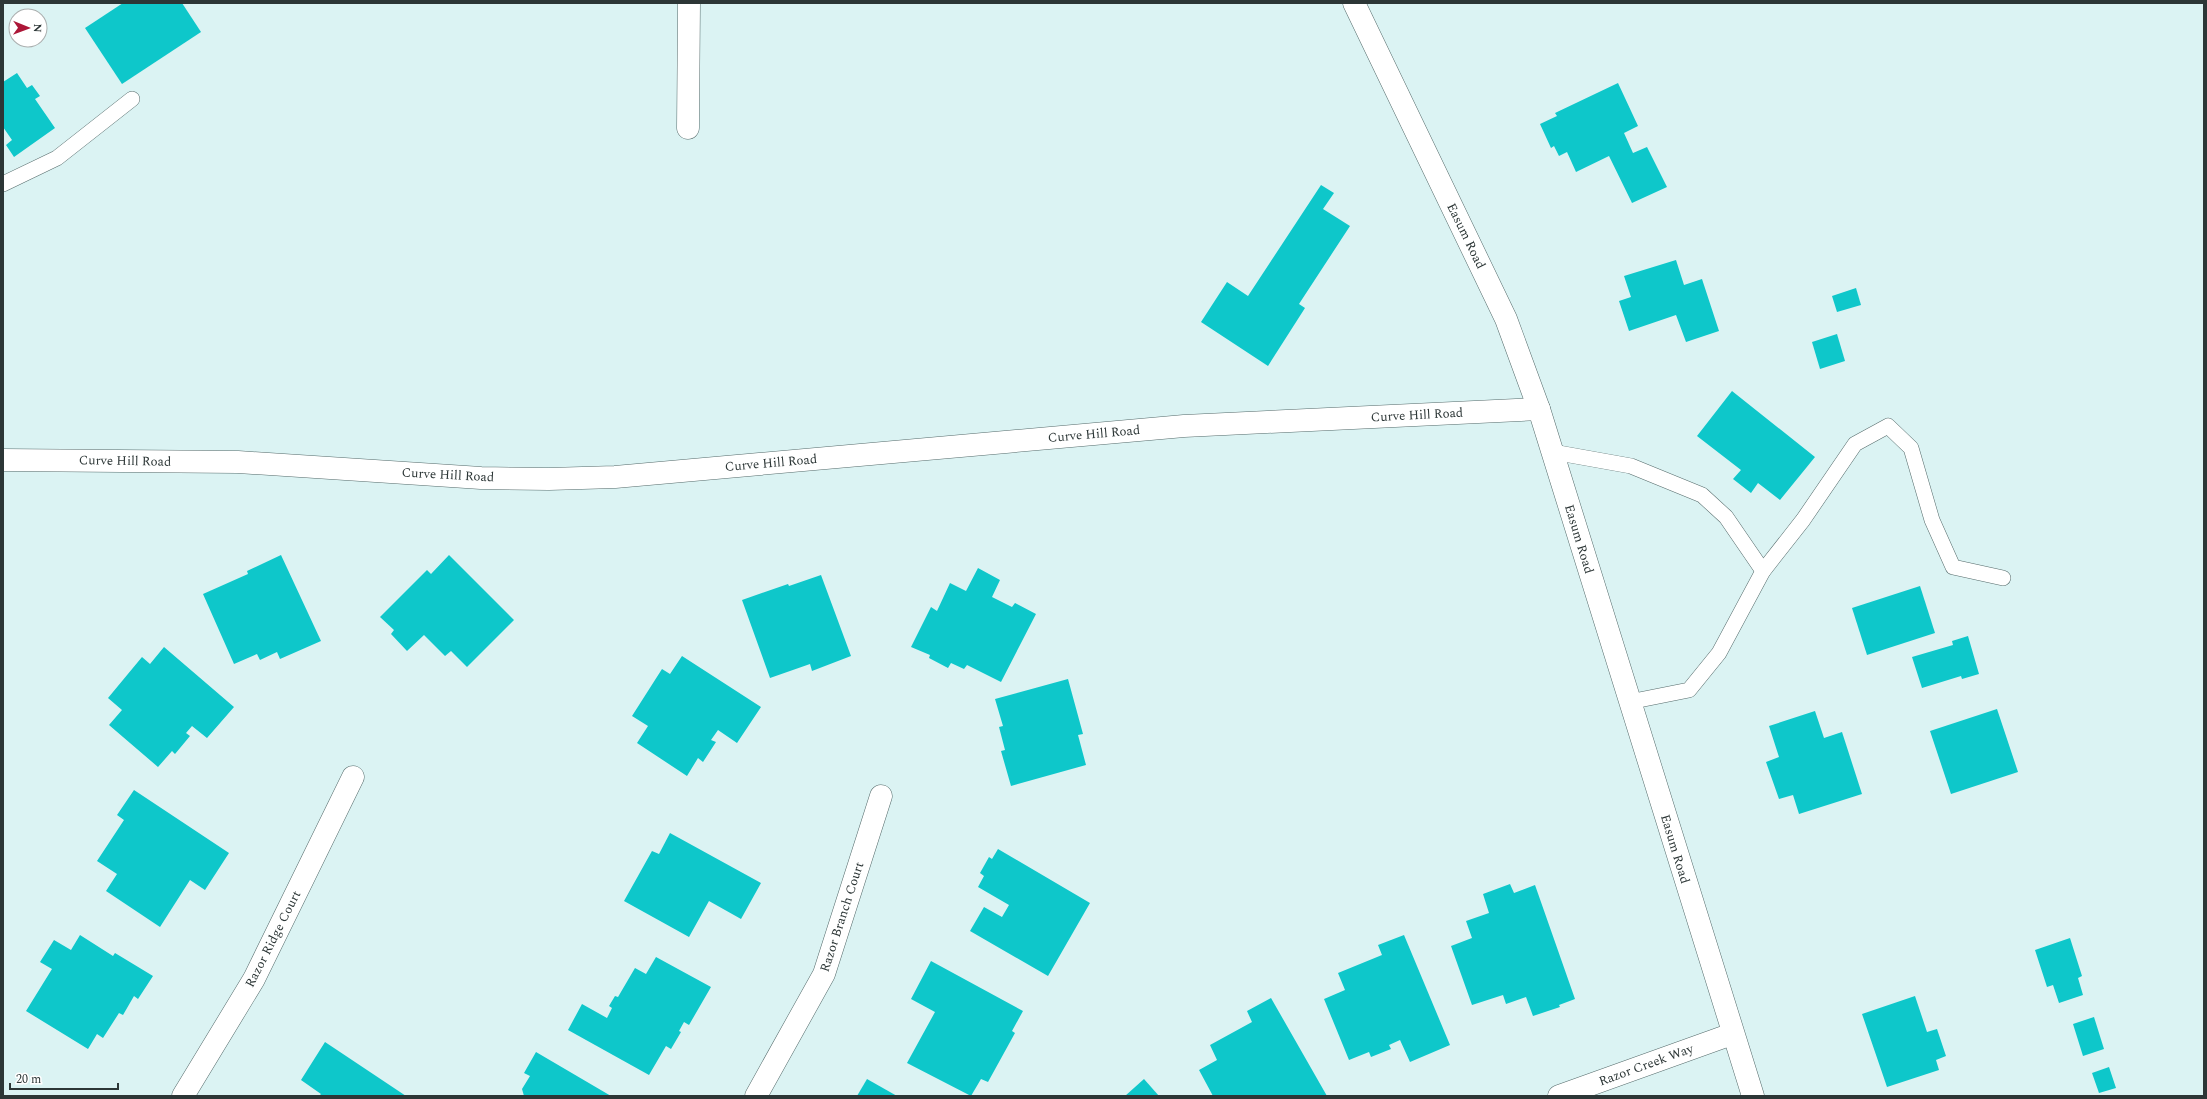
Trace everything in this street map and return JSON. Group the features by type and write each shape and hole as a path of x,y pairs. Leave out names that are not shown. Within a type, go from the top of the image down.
{"street":[{"path":"688,128 689,3"},
{"name":"Easum Road","path":"1354,3 1506,319 1539,409 1732,1034 1753,1096"},
{"name":"Curve Hill Road","path":"3,460 238,462 481,478 601,477 1184,426 1539,409"},
{"name":"Razor Ridge Court","path":"183,1096 254,979 353,777"},
{"name":"Razor Branch Court","path":"756,1096 824,974 881,796"},
{"name":"Razor Creek Way","path":"1559,1096 1732,1034"}],"lane":[{"path":"3,184 57,158 132,99"},
{"path":"1629,702 1689,690 1719,653 1763,571 1803,520 1855,444 1888,426 1910,448 1932,520 1953,567 2003,578"},
{"path":"1552,452 1631,466 1702,495 1726,517 1763,571"}],"building":[{"path":"123,3 182,3 201,32 122,84 85,28"},
{"path":"17,73 27,88 32,85 40,96 35,99 55,128 14,157 6,145 12,140 3,127 3,82"},
{"path":"1618,83 1638,126 1624,133 1633,153 1647,147 1667,187 1632,203 1609,156 1576,172 1567,152 1559,156 1554,146 1551,148 1540,124 1557,116 1555,113"},
{"path":"1321,185 1334,193 1323,209 1350,226 1299,304 1305,308 1268,366 1201,322 1227,282 1248,296"},
{"path":"1676,260 1684,285 1702,279 1719,331 1686,342 1676,315 1629,331 1619,301 1631,297 1624,276"},
{"path":"1856,288 1861,305 1837,312 1832,296"},
{"path":"1837,334 1845,361 1820,369 1812,342"},
{"path":"1732,391 1815,457 1780,500 1758,483 1751,493 1733,479 1741,470 1697,436"},
{"path":"281,555 321,641 280,659 277,652 260,660 257,654 234,664 203,594 248,574 247,571"},
{"path":"449,555 514,620 467,667 451,651 445,656 424,635 407,651 391,634 394,630 380,617 427,570 431,574"},
{"path":"978,568 1000,580 992,597 1012,607 1015,603 1036,614 1001,682 967,665 964,669 951,663 948,668 929,658 930,655 911,647 931,607 937,611 950,583 966,591"},
{"path":"821,575 851,656 812,671 810,664 770,678 742,600 788,584 789,586"},
{"path":"1920,586 1935,633 1867,655 1852,608"},
{"path":"1968,636 1979,674 1962,679 1961,676 1922,688 1912,657 1953,645 1952,641"},
{"path":"164,647 234,707 207,738 192,726 186,733 190,736 175,754 172,751 158,767 109,725 122,710 108,698 142,657 150,664"},
{"path":"682,656 761,707 737,743 718,730 711,740 716,742 703,762 698,758 687,776 637,743 648,726 632,716 662,669 670,674"},
{"path":"1068,679 1083,734 1078,735 1086,765 1011,786 1001,751 1005,750 999,727 1003,726 995,699"},
{"path":"1997,709 2018,772 1951,794 1930,731"},
{"path":"1815,711 1824,738 1842,732 1862,794 1799,814 1793,795 1779,799 1766,762 1779,757 1769,726"},
{"path":"134,790 229,853 205,890 190,880 160,927 106,891 117,874 97,861 124,820 117,815"},
{"path":"670,833 761,883 741,919 709,901 689,937 624,901 652,851 659,854"},
{"path":"998,849 1090,903 1048,976 970,931 984,907 1002,917 1009,905 978,887 984,876 980,873 989,857 992,859"},
{"path":"1510,884 1514,893 1535,885 1575,999 1559,1005 1560,1007 1533,1016 1526,997 1506,1004 1503,995 1472,1005 1451,946 1472,938 1466,921 1489,913 1483,894"},
{"path":"80,935 113,956 115,953 153,976 138,999 134,996 123,1015 119,1013 103,1038 97,1034 88,1049 26,1011 52,969 40,962 54,940 71,950"},
{"path":"1404,935 1450,1045 1410,1062 1400,1040 1389,1045 1391,1049 1371,1057 1369,1052 1349,1060 1324,999 1345,990 1338,973 1382,955 1378,945"},
{"path":"2070,938 2082,976 2078,978 2083,995 2059,1003 2053,985 2047,987 2035,950"},
{"path":"656,957 711,987 689,1025 684,1022 679,1031 681,1032 671,1049 666,1046 649,1075 568,1030 582,1004 607,1018 612,1008 609,1006 615,996 618,997 635,968 646,974"},
{"path":"931,961 1023,1011 1012,1031 1015,1033 988,1082 981,1079 971,1096 907,1063 935,1012 911,999"},
{"path":"1915,996 1927,1032 1937,1029 1946,1056 1936,1060 1939,1070 1887,1087 1862,1014"},
{"path":"1271,998 1327,1096 1213,1096 1199,1070 1217,1060 1210,1045 1252,1022 1247,1011"},
{"path":"2094,1017 2104,1049 2083,1056 2073,1024"},
{"path":"325,1042 406,1096 319,1096 321,1094 301,1080"},
{"path":"536,1052 611,1096 524,1096 522,1089 530,1076 524,1073"},
{"path":"2109,1067 2116,1088 2099,1093 2092,1073"},
{"path":"867,1079 897,1096 857,1096"},
{"path":"1144,1079 1159,1096 1125,1096"}]}
